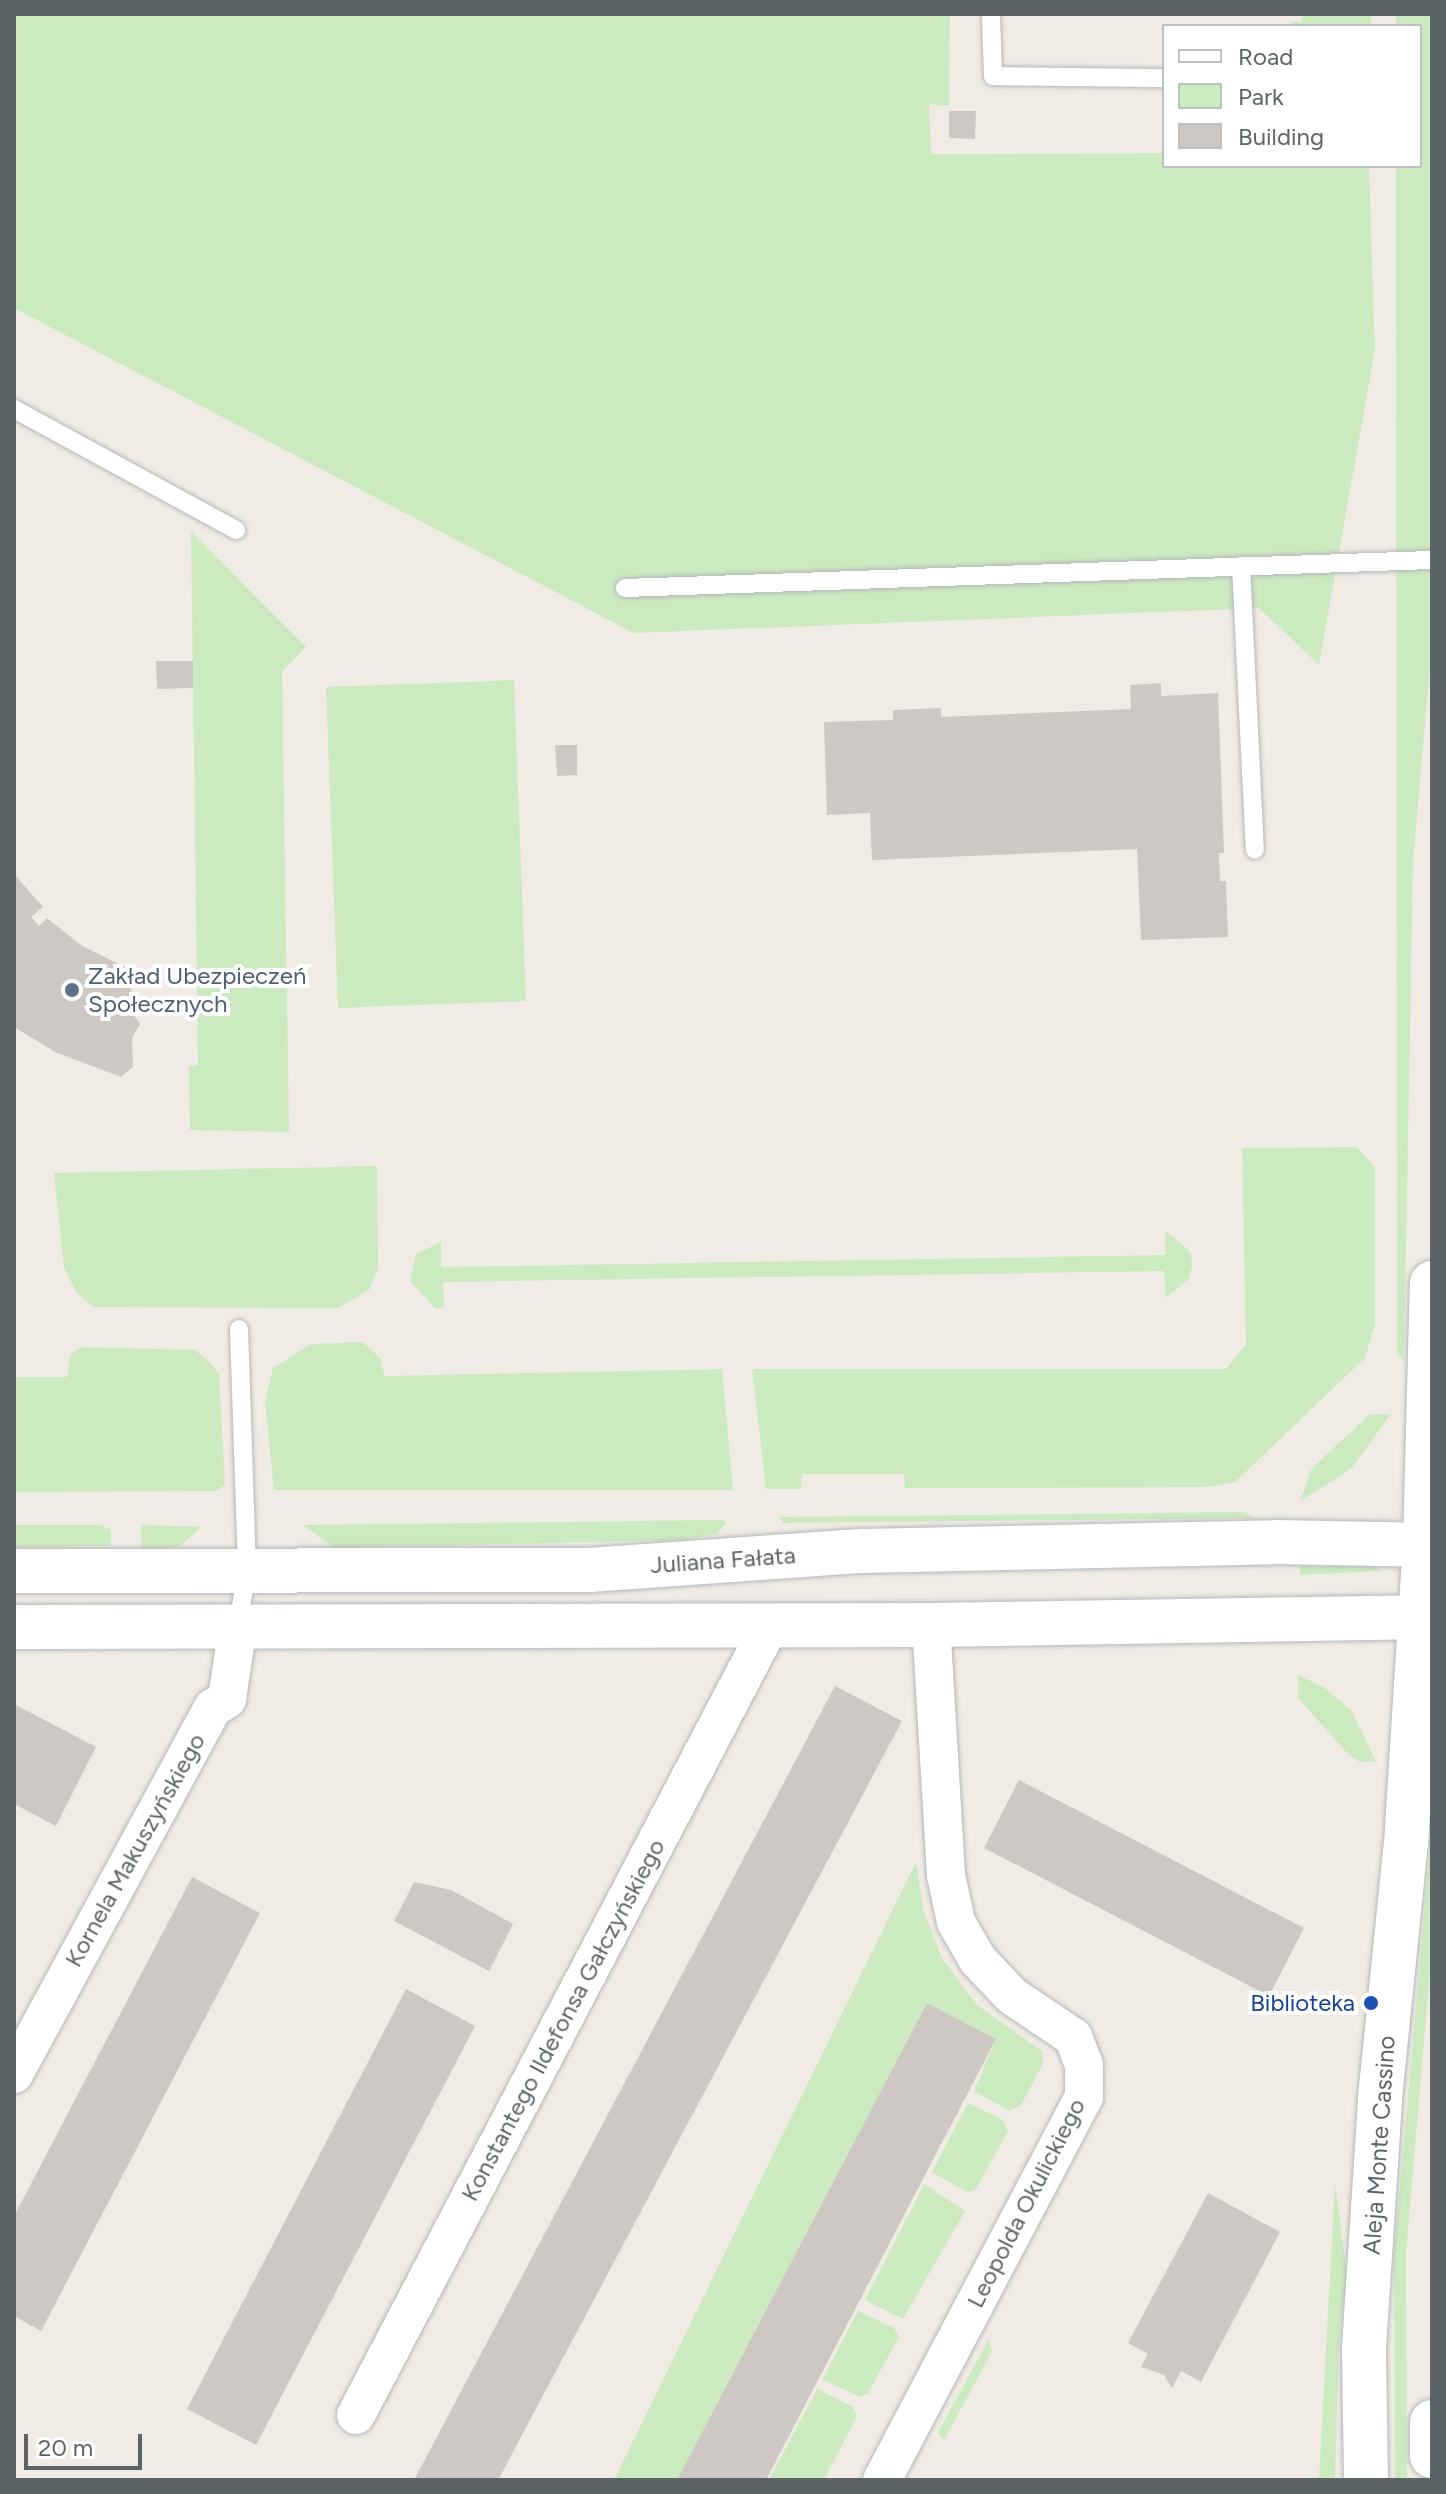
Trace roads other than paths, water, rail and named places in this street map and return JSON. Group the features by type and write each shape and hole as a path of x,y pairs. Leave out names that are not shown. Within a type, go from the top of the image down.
{"street":[{"name":"Aleja Monte Cassino","path":"1366,2480 1364,2348 1426,1617 1432,1283"},
{"name":"Juliana Fałata","path":"14,1571 589,1570 863,1551 1276,1542 1428,1545"},
{"path":"14,1627 931,1625 1243,1616 1426,1617"},
{"name":"Kornela Makuszyńskiego","path":"14,2074 213,1708 227,1699 238,1625"},
{"name":"Konstantego Ildefonsa Gałczyńskiego","path":"356,2415 770,1625"},
{"name":"Leopolda Okulickiego","path":"882,2480 1084,2097 1084,2065 1073,2037 1012,1996 978,1960 956,1922 946,1875 931,1625"},
{"path":"1432,2422 1432,2456"}],"lane":[{"path":"991,14 993,76 1162,78"},
{"path":"14,409 236,530"},
{"path":"625,588 1432,560"},
{"path":"1241,566 1255,850"},
{"path":"238,1625 247,1570 239,1329"}],"place":[{"name":"Zakład Ubezpieczeń Społecznych","path":"72,990"},
{"name":"Biblioteka","path":"1371,2003"}]}
